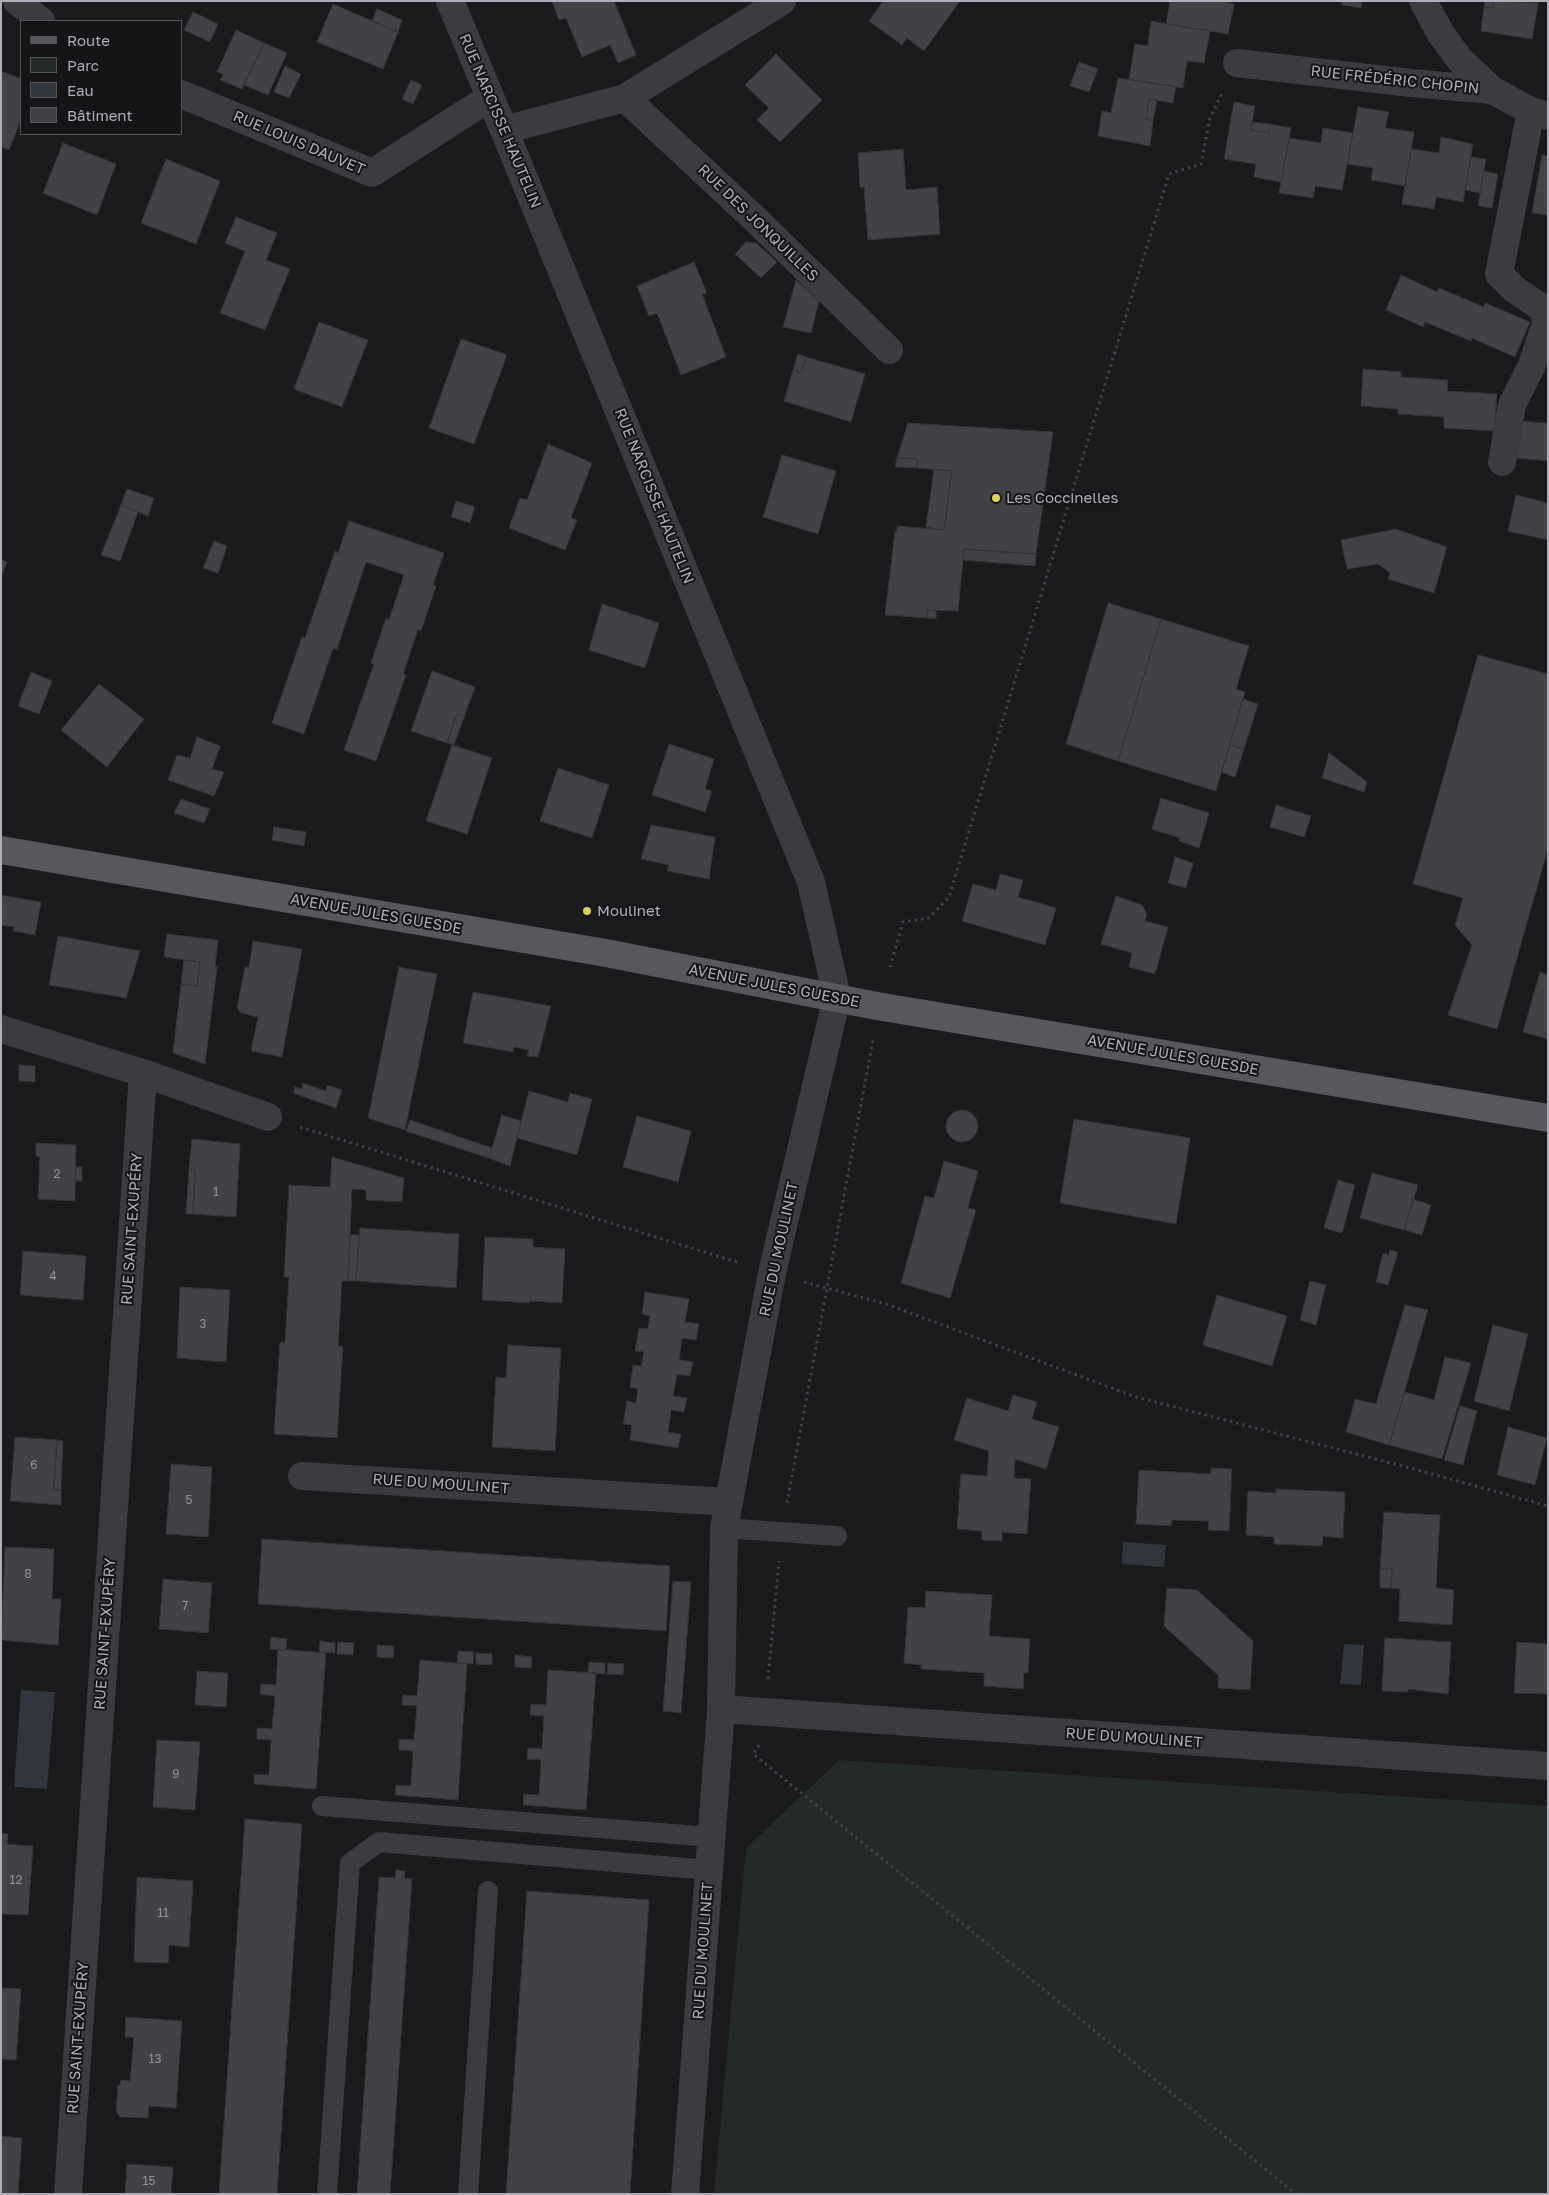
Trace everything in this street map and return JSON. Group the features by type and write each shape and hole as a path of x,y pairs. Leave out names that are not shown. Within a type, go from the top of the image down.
{"main road":[{"name":"AVENUE JULES GUESDE","path":"1,850 606,953 877,1006 1548,1118"}],"street":[{"path":"16,1 40,20"},
{"name":"RUE NARCISSE HAUTELIN","path":"450,1 811,882 837,997"},
{"path":"504,130 625,98 782,1"},
{"path":"1423,1 1441,34 1460,60 1492,90"},
{"name":"RUE FRÉDÉRIC CHOPIN","path":"1237,63 1401,82 1492,90 1540,114"},
{"name":"RUE LOUIS DAUVET","path":"182,94 372,173 489,98"},
{"name":"RUE DES JONQUILLES","path":"625,98 755,219 889,350"},
{"path":"1502,462 1512,405 1532,365 1547,321 1542,308 1514,289 1499,274 1540,114"},
{"name":"RUE DU MOULINET","path":"684,2194 721,1709 726,1515 772,1273 837,997"},
{"path":"1,1029 143,1073 268,1117"},
{"name":"RUE SAINT-EXUPÉRY","path":"68,2194 143,1073"},
{"name":"RUE DU MOULINET","path":"302,1476 726,1515"},
{"name":"RUE DU MOULINET","path":"721,1709 1548,1766"}],"lane":[{"path":"726,1515 837,1536"},
{"path":"322,1806 711,1837"},
{"path":"327,2194 350,1864 379,1842 709,1870"},
{"path":"468,2194 488,1891"}],"path":[{"path":"890,967 903,922 929,918 949,897 1169,174 1201,164 1210,118"},
{"path":"786,1511 873,1039"},
{"path":"268,1117 772,1273 886,1304 1136,1397 1548,1506"},
{"path":"767,1688 779,1560"},
{"path":"760,1742 753,1754 1296,2194"}],"green space":[{"path":"839,1760 1548,1806 1548,2194 714,2194 746,1848"}],"water":[{"path":"1123,1542 1166,1545 1164,1567 1122,1564"},
{"path":"1344,1644 1364,1645 1361,1685 1340,1684"},
{"path":"21,1690 55,1692 47,1789 14,1787"}],"building":[{"path":"552,1 614,1 636,55 618,63 610,45 582,57 566,18 559,20"},
{"path":"883,1 960,1 924,51 907,38 902,45 869,21"},
{"path":"1170,1 1222,1 1234,4 1228,34 1166,24"},
{"path":"1342,1 1362,1 1361,8 1342,5"},
{"path":"1485,1 1494,1 1493,8 1484,7"},
{"path":"1494,1 1538,3 1532,39 1481,31 1484,7 1493,8"},
{"path":"333,4 398,32 383,69 317,42"},
{"path":"377,9 402,20 398,32 372,21"},
{"path":"193,12 218,24 210,42 184,30"},
{"path":"1151,21 1210,31 1204,63 1187,61 1183,88 1129,79 1135,44 1148,46"},
{"path":"236,30 264,43 242,89 220,80 223,74 217,72"},
{"path":"264,43 287,53 268,95 244,85"},
{"path":"776,54 822,100 780,142 757,120 769,108 745,85"},
{"path":"1079,62 1098,69 1096,74 1077,67"},
{"path":"285,66 301,74 289,98 274,92"},
{"path":"1077,67 1096,74 1089,92 1070,86"},
{"path":"1,71 20,79 20,122 9,150 1,147"},
{"path":"1118,78 1176,87 1173,103 1149,99 1146,119 1153,121 1150,146 1098,136 1102,111 1111,113"},
{"path":"411,80 422,85 413,104 402,99"},
{"path":"1149,99 1157,100 1153,121 1146,119"},
{"path":"1234,102 1255,106 1251,130 1269,133 1270,124 1291,128 1281,182 1254,177 1256,164 1224,159"},
{"path":"1358,107 1389,112 1385,128 1414,132 1405,186 1371,180 1373,168 1347,164"},
{"path":"1253,122 1270,124 1269,133 1251,130"},
{"path":"1323,128 1353,133 1342,190 1315,186 1313,198 1279,193 1289,138 1321,143"},
{"path":"1441,137 1473,144 1463,202 1436,197 1434,209 1402,204 1411,149 1439,153"},
{"path":"63,143 116,164 97,215 43,193"},
{"path":"903,149 906,190 937,187 940,234 868,240 864,187 860,187 858,153"},
{"path":"1542,155 1548,156 1548,215 1532,213"},
{"path":"1471,157 1486,159 1480,193 1465,190"},
{"path":"166,159 220,181 196,244 141,223"},
{"path":"1484,171 1498,174 1492,208 1478,206"},
{"path":"236,217 277,233 266,260 290,269 265,330 220,313 245,251 225,243"},
{"path":"746,242 756,243 777,262 761,278 735,254"},
{"path":"694,262 707,293 702,294 726,357 681,375 657,313 649,316 637,286"},
{"path":"1401,275 1437,292 1439,288 1484,307 1485,303 1530,322 1515,357 1472,338 1471,341 1425,322 1423,327 1386,310"},
{"path":"796,280 819,301 811,333 783,327"},
{"path":"319,322 368,340 342,407 294,389"},
{"path":"461,339 507,355 474,444 429,428"},
{"path":"798,354 806,357 801,373 793,370"},
{"path":"806,357 865,374 851,422 784,401 793,370 801,373"},
{"path":"1363,369 1401,372 1401,377 1448,380 1447,391 1497,394 1494,431 1444,428 1444,417 1398,414 1398,409 1361,406"},
{"path":"1518,421 1548,423 1548,461 1517,458"},
{"name":"Les Coccinelles","path":"908,423 1053,432 1036,554 964,549 958,611 927,610 927,618 885,615 897,526 944,530 952,471 917,468 917,459 897,458"},
{"path":"548,444 592,463 571,518 577,520 565,550 509,528 520,498 527,500"},
{"path":"782,455 836,471 818,534 763,517"},
{"path":"897,458 917,459 917,468 895,467"},
{"path":"934,469 952,471 944,530 926,527"},
{"path":"127,489 154,498 148,516 121,505"},
{"path":"1516,495 1548,503 1548,540 1508,531"},
{"path":"456,501 475,507 470,523 451,517"},
{"path":"121,505 138,512 120,561 101,555"},
{"path":"349,521 444,553 433,585 436,586 421,631 418,629 403,674 406,675 376,761 344,750 374,664 371,663 386,618 389,620 404,575 366,562 337,649 333,648 304,734 272,723 302,637 305,638 335,551 338,553"},
{"path":"1396,529 1447,547 1434,593 1388,579 1390,573 1378,564 1347,569 1341,540"},
{"path":"214,541 227,546 218,573 203,568"},
{"path":"964,549 1036,554 1035,566 963,560"},
{"path":"1,560 7,562 1,577"},
{"path":"1108,603 1161,619 1118,761 1066,744"},
{"path":"602,604 659,623 645,668 589,650"},
{"path":"927,610 936,611 936,619 927,618"},
{"path":"1161,619 1249,646 1236,689 1245,692 1216,791 1118,761"},
{"path":"1478,655 1548,674 1548,848 1497,1029 1448,1015 1472,945 1455,925 1463,898 1413,884"},
{"path":"432,671 475,687 464,717 457,714 447,743 411,731"},
{"path":"31,672 52,681 39,714 18,706"},
{"path":"99,684 144,719 107,767 61,730"},
{"path":"1243,699 1258,704 1244,749 1230,745"},
{"path":"457,714 464,717 454,745 447,743"},
{"path":"197,737 220,746 212,769 224,772 214,796 168,780 177,755 190,758"},
{"path":"669,744 714,759 705,789 712,791 705,812 652,795"},
{"path":"452,745 492,758 467,834 426,821"},
{"path":"1230,745 1244,749 1235,777 1221,772"},
{"path":"1329,753 1367,782 1364,792 1322,778"},
{"path":"558,768 609,785 592,838 540,821"},
{"path":"1161,798 1209,813 1199,848 1179,841 1180,838 1152,829"},
{"path":"181,799 210,809 204,823 174,813"},
{"path":"1276,805 1311,816 1304,837 1270,827"},
{"path":"651,825 715,837 709,879 667,871 669,865 641,859"},
{"path":"274,827 306,832 304,846 272,840"},
{"path":"1175,857 1193,863 1186,888 1168,883"},
{"path":"1000,874 1023,880 1018,897 1056,908 1045,945 962,921 973,884 996,890"},
{"path":"1,895 41,902 35,935 13,931 14,927 1,925"},
{"path":"1116,896 1142,905 1147,914 1145,921 1168,927 1155,974 1129,967 1132,953 1101,944"},
{"path":"167,934 218,940 215,967 217,967 205,1064 173,1053 181,984 197,986 200,962 164,957"},
{"path":"58,936 140,951 126,998 49,985"},
{"path":"253,941 302,949 282,1057 251,1051 258,1017 241,1013 237,1008 245,967 249,967"},
{"path":"184,960 200,962 197,986 181,984"},
{"path":"399,967 437,974 405,1130 368,1118"},
{"path":"1540,972 1548,975 1548,1039 1523,1032"},
{"path":"473,992 551,1006 538,1057 527,1056 529,1050 514,1047 513,1052 463,1043"},
{"path":"19,1065 35,1066 35,1082 19,1081"},
{"path":"303,1083 326,1091 327,1085 342,1090 336,1108 293,1093 295,1087 302,1089"},
{"path":"529,1091 568,1102 570,1093 592,1099 577,1155 517,1138"},
{"path":"962,1110 968,1111 973,1115 977,1120 977,1132 973,1137 968,1141 962,1142 956,1141 951,1137 947,1132 946,1126 947,1120 951,1115 956,1111"},
{"path":"502,1115 521,1121 510,1166 489,1158"},
{"path":"637,1116 691,1131 678,1182 623,1167"},
{"path":"1074,1119 1190,1138 1176,1224 1060,1203"},
{"path":"410,1120 492,1148 489,1158 406,1131"},
{"path":"192,1139 240,1144 236,1217 193,1214 195,1170 189,1169"},
{"path":"36,1143 76,1145 75,1201 38,1199 40,1157 36,1156"},
{"path":"332,1157 404,1178 402,1202 366,1200 366,1190 352,1189 348,1281 342,1281 338,1346 343,1346 337,1438 274,1434 280,1342 285,1343 289,1277 284,1277 289,1185 330,1187"},
{"path":"944,1161 978,1171 968,1208 976,1210 950,1298 901,1283 925,1196 934,1198"},
{"path":"76,1167 82,1167 82,1181 75,1181"},
{"path":"189,1169 195,1170 193,1214 186,1214"},
{"path":"1372,1173 1418,1185 1404,1230 1360,1218"},
{"path":"1338,1180 1355,1185 1342,1233 1324,1228"},
{"path":"1413,1199 1431,1205 1422,1235 1404,1230"},
{"path":"360,1228 459,1234 456,1288 356,1281"},
{"path":"350,1235 359,1235 356,1281 348,1281"},
{"path":"485,1237 533,1239 533,1247 565,1249 562,1303 482,1300"},
{"path":"1390,1250 1398,1252 1388,1285 1376,1282 1383,1253 1389,1255"},
{"path":"23,1251 86,1256 83,1300 20,1295"},
{"path":"1310,1281 1326,1285 1316,1325 1300,1320"},
{"path":"180,1287 230,1290 226,1362 177,1358"},
{"path":"645,1292 689,1299 685,1322 699,1324 696,1340 682,1338 679,1360 693,1362 690,1376 677,1374 673,1396 687,1398 684,1412 671,1410 668,1432 681,1434 678,1448 630,1440 632,1425 623,1424 627,1401 636,1403 638,1389 630,1387 633,1365 641,1366 644,1352 635,1351 639,1328 648,1329 650,1316 642,1314"},
{"path":"1217,1295 1287,1316 1272,1366 1203,1345"},
{"path":"1405,1305 1428,1310 1389,1445 1346,1432 1355,1399 1376,1404"},
{"path":"1493,1325 1528,1334 1509,1411 1474,1401"},
{"path":"508,1345 561,1348 555,1451 492,1447 496,1377 506,1378"},
{"path":"1445,1357 1471,1363 1442,1459 1389,1445 1405,1392 1434,1400"},
{"path":"1013,1395 1037,1402 1032,1419 1059,1427 1046,1469 1015,1459 1014,1478 1031,1479 1027,1534 1002,1532 1002,1541 982,1540 982,1531 957,1529 961,1474 987,1476 989,1451 954,1440 967,1398 1008,1411"},
{"path":"1460,1406 1477,1411 1463,1465 1444,1460"},
{"path":"1508,1427 1547,1438 1535,1485 1497,1475"},
{"path":"15,1437 57,1440 54,1489 61,1491 61,1505 10,1501"},
{"path":"57,1440 63,1441 61,1491 54,1489"},
{"path":"171,1464 212,1467 208,1537 166,1534"},
{"path":"1211,1468 1232,1469 1229,1531 1208,1530 1209,1521 1172,1520 1171,1526 1136,1524 1139,1470 1211,1474"},
{"path":"1276,1489 1345,1492 1343,1538 1323,1536 1322,1546 1274,1544 1274,1537 1246,1535 1248,1491 1276,1493"},
{"path":"1384,1512 1440,1515 1436,1588 1454,1590 1452,1625 1399,1621 1400,1589 1391,1588 1392,1569 1380,1569"},
{"path":"262,1539 670,1566 666,1631 258,1604"},
{"path":"5,1547 54,1549 52,1599 61,1599 58,1645 1,1640"},
{"path":"1380,1569 1392,1569 1391,1588 1380,1588"},
{"path":"163,1579 212,1583 208,1633 159,1629"},
{"path":"673,1581 691,1582 681,1713 663,1711"},
{"path":"1167,1588 1197,1590 1253,1641 1250,1690 1218,1688 1218,1675 1164,1626"},
{"path":"926,1591 992,1595 989,1636 1030,1639 1028,1673 1024,1673 1023,1689 984,1686 984,1673 921,1669 921,1665 904,1663 908,1607 925,1608"},
{"path":"271,1637 287,1639 286,1650 270,1649"},
{"path":"1385,1638 1451,1642 1448,1694 1408,1689 1408,1692 1382,1691"},
{"path":"320,1641 335,1643 335,1653 319,1652"},
{"path":"338,1642 354,1643 353,1655 337,1654"},
{"path":"1517,1642 1548,1644 1548,1694 1514,1693"},
{"path":"377,1645 394,1646 393,1658 377,1657"},
{"path":"278,1649 326,1653 316,1789 254,1784 254,1774 269,1775 271,1740 257,1739 257,1728 272,1729 275,1696 260,1694 261,1684 276,1685"},
{"path":"458,1651 474,1652 473,1664 457,1663"},
{"path":"476,1653 492,1654 492,1665 476,1664"},
{"path":"515,1655 532,1657 531,1668 515,1667"},
{"path":"420,1660 467,1664 458,1800 395,1795 396,1785 411,1786 413,1751 399,1750 399,1739 414,1740 417,1706 402,1705 403,1695 417,1696"},
{"path":"589,1662 605,1663 605,1674 588,1673"},
{"path":"608,1663 624,1664 623,1675 607,1674"},
{"path":"548,1670 596,1673 586,1810 523,1805 524,1794 539,1795 541,1760 527,1759 528,1748 542,1749 544,1716 530,1715 531,1704 546,1705"},
{"path":"197,1671 228,1673 226,1707 195,1705"},
{"path":"157,1740 200,1742 195,1810 153,1807"},
{"path":"245,1819 302,1824 277,2194 219,2194"},
{"path":"1,1833 8,1834 7,1844 33,1846 28,1915 1,1914"},
{"path":"396,1870 405,1871 404,1878 412,1879 390,2194 357,2194 379,1877 395,1878"},
{"path":"137,1877 193,1881 189,1947 169,1945 168,1963 134,1962"},
{"path":"527,1891 649,1900 630,2194 506,2194"},
{"path":"1,1988 21,1989 16,2060 1,2059"},
{"path":"126,2017 182,2021 176,2108 149,2106 148,2118 120,2117 116,2111 118,2085 120,2085 121,2080 130,2081 134,2037 125,2037"},
{"path":"1,2136 22,2138 18,2194 1,2194"},
{"path":"127,2164 173,2167 171,2194 125,2194"}],"place":[{"name":"Les Coccinelles","path":"996,498"},
{"name":"Moulinet","path":"587,911"}]}
